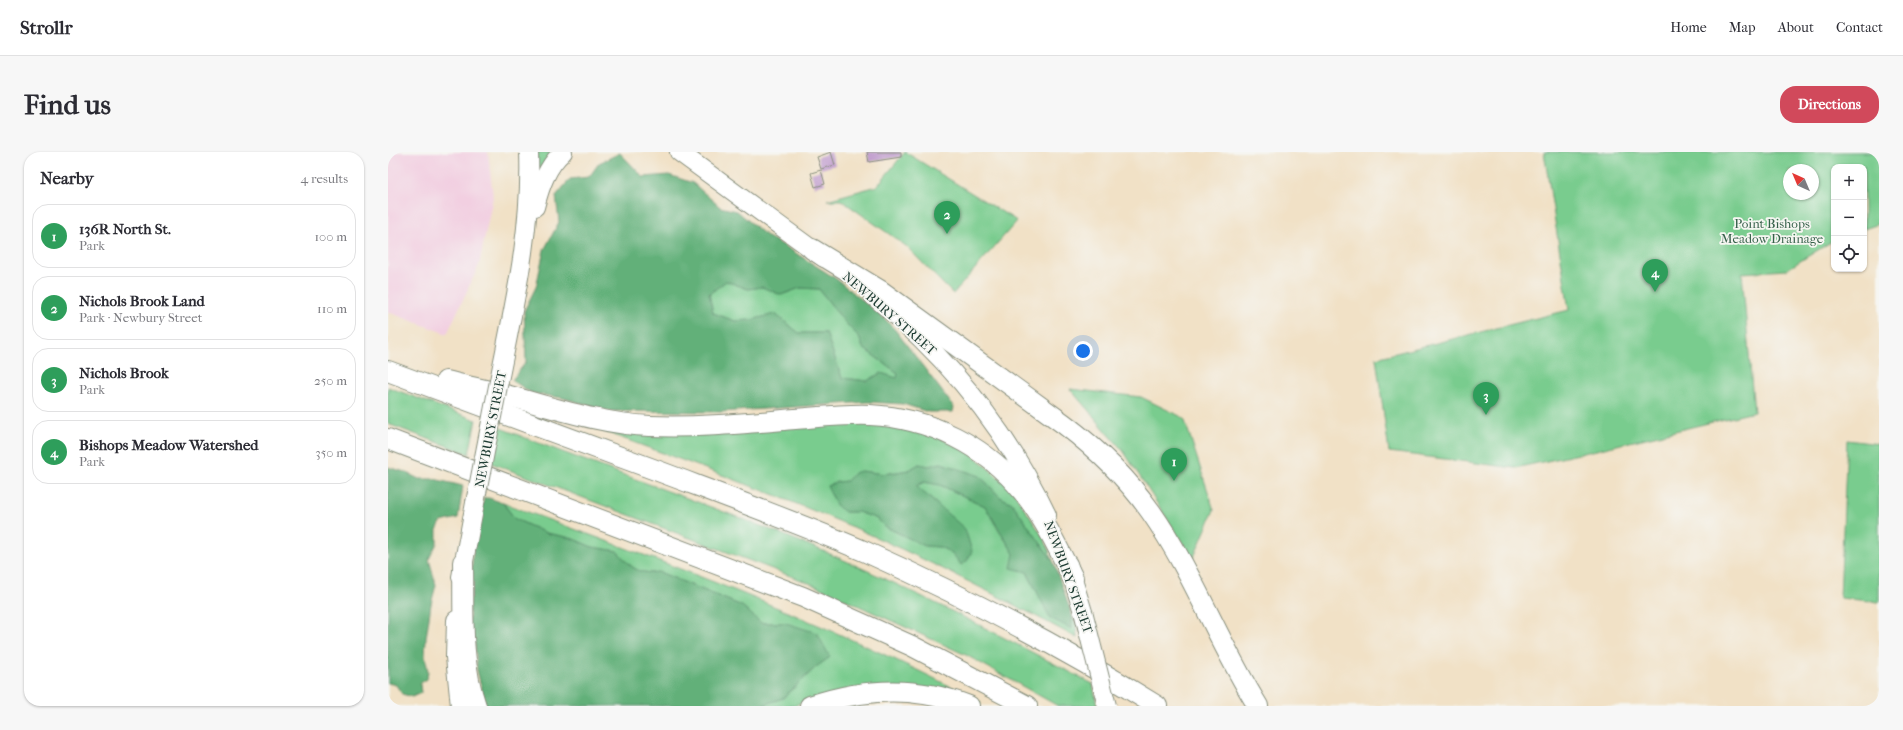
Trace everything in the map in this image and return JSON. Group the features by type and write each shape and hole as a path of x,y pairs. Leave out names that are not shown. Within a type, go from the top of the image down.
{"highway":[{"path":"812,249 881,291 1064,424 1092,447 1117,471 1150,512 1167,537 1240,676 1258,706"},
{"path":"388,369 488,391 573,413 635,424 708,425 850,415 887,417 923,424 956,437 972,446 995,463 1012,479 1045,524 1073,578"},
{"path":"388,369 757,508 865,552 1021,628 1157,706"},
{"path":"388,439 803,597 912,646 1027,706"},
{"path":"463,562 465,652 471,693 476,706"},
{"path":"810,706 851,694 894,691 929,694 969,706"}],"main road":[{"name":"NEWBURY STREET","path":"460,706 454,636 463,562 520,277 528,210 528,152"},
{"path":"520,277 539,192 548,171 563,152"},
{"path":"671,152 699,168"},
{"name":"NEWBURY STREET","path":"679,152 845,273 907,325 942,358 978,400 1005,438 1032,485 1058,539 1073,578 1084,615 1107,706"}],"shaded area":[{"path":"388,152 488,152 493,197 479,265 447,334 388,312"}],"green space":[{"path":"536,152 555,152 538,177"},
{"path":"905,152 1017,221 953,294 906,246 841,200 827,200 877,186"},
{"name":"Point Bishops Meadow Drainage","path":"1544,152 1879,152 1879,224 1867,228 1867,164 1831,164 1831,242 1786,270 1742,273 1754,412 1515,468 1389,452 1376,358 1569,310"},
{"path":"620,153 643,177 669,175 693,183 720,207 737,211 768,237 835,278 881,315 893,327 954,407 953,412 928,412 903,404 868,402 720,412 609,411 563,398 531,393 512,380 526,362 524,311 536,287 544,250 559,222 556,196 570,179 589,177 599,163","holes":["726,281 748,289 762,287 781,295 800,288 819,289 843,320 859,337 863,348 898,373 897,378 881,373 867,381 842,378 826,333 799,333 775,314 751,320 735,321 713,313 709,294"]},
{"path":"726,281 748,289 762,287 781,295 800,288 819,289 843,320 859,337 863,348 898,373 897,379 881,373 867,381 842,378 826,333 799,333 775,314 751,320 735,321 713,313 709,294"},
{"path":"388,387 476,420 469,454 388,424"},
{"path":"1070,389 1141,397 1184,418 1214,510 1193,559 1124,452"},
{"path":"859,422 930,433 973,455 1011,488 1044,538 1053,561 1012,503 1000,497 980,476 941,463 929,466 919,464 909,470 884,474 861,471 847,481 837,482 827,486 845,512 858,512 878,519 884,526 925,546 940,547 952,553 939,506 916,486 924,482 940,485 985,506 999,531 1027,572 1037,592 1072,629 1072,615 1076,624 1077,638 970,582 860,530 759,489 589,426"},
{"path":"498,427 781,534 856,565 958,614 1093,684 1097,706 1058,706 966,655 809,583 491,463"},
{"path":"1847,440 1879,444 1879,602 1840,598"},
{"path":"941,463 980,476 1000,497 1012,503 1053,561 1072,615 1072,629 1050,618 1027,572 1011,568 1014,554 985,506 940,485 924,482 916,486 965,529 972,551 967,561 961,565 952,553 940,547 925,546 884,526 878,519 858,512 845,512 836,505 827,486 837,482 847,481 854,473 861,471 884,474 909,470 919,464 929,466"},
{"path":"388,467 405,472 419,479 434,479 463,486 458,518 441,522 437,530 437,543 429,559 436,585 431,604 426,638 425,656 428,671 427,678 420,684 421,693 412,697 402,694 396,685 388,683"},
{"path":"484,498 489,498 503,503 515,519 546,533 571,538 592,547 617,551 635,569 651,573 659,572 742,606 761,623 786,623 817,633 830,657 816,667 783,698 760,706 486,706 477,670 475,645 469,623 473,551"},
{"path":"503,503 685,571 805,619 865,645 923,673 981,702 980,705 963,698 805,701 794,706 760,706 783,698 816,667 830,657 786,623 761,623 742,606 659,572 651,573 635,569 617,551 592,547 571,538 546,533 515,519"}],"building":[{"path":"831,152 835,165 821,169 817,157"},
{"path":"867,152 901,152 901,157 869,162"},
{"path":"821,170 825,184 815,187 811,173"}],"place":[{"name":"Nichols Brook Land","path":"947,234"},
{"name":"Bishops Meadow Watershed","path":"1655,292"},
{"name":"Nichols Brook","path":"1486,415"},
{"name":"136R North St.","path":"1174,481"}]}
